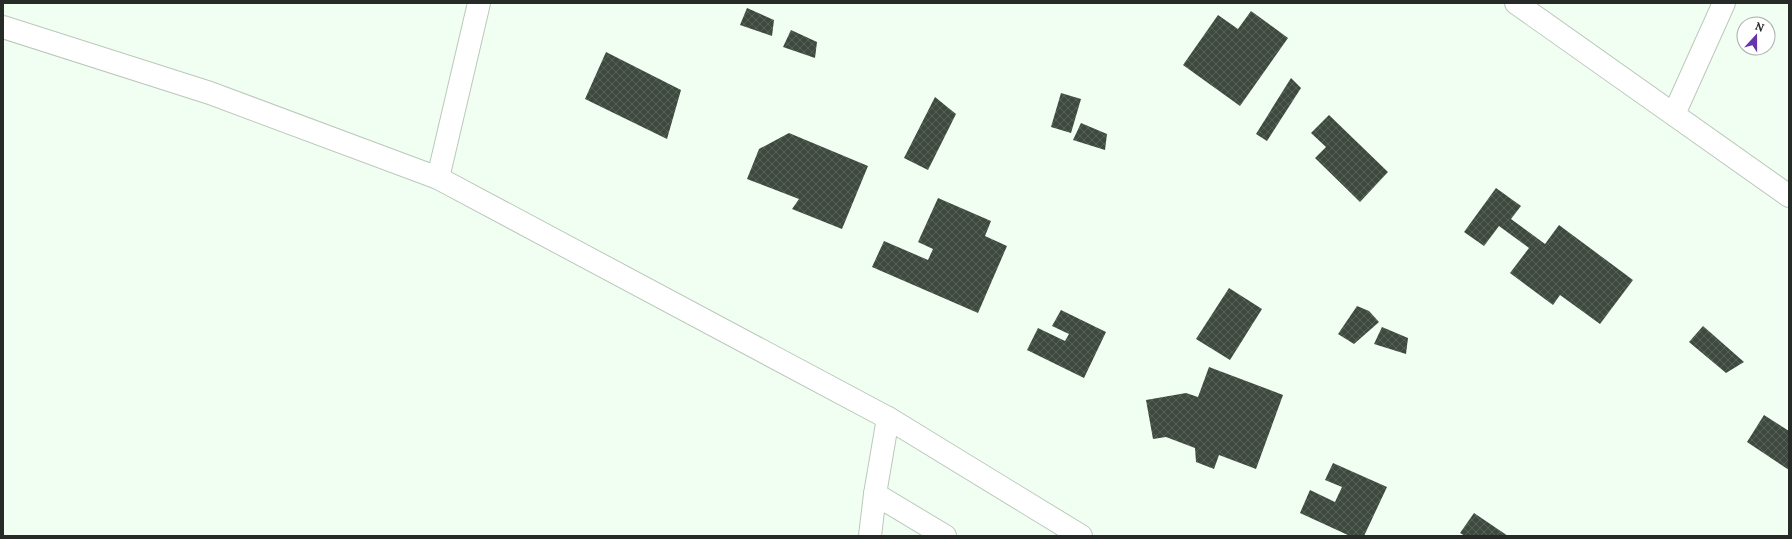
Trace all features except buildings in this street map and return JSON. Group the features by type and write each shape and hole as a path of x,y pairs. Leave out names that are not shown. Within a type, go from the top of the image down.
{"street":[{"path":"438,178 479,3"},
{"path":"1516,3 1789,196"},
{"path":"1674,114 1724,3"},
{"path":"3,27 210,93 438,178 888,418 1082,536"},
{"path":"870,536 875,494 888,418"},
{"path":"875,494 945,536"}]}
